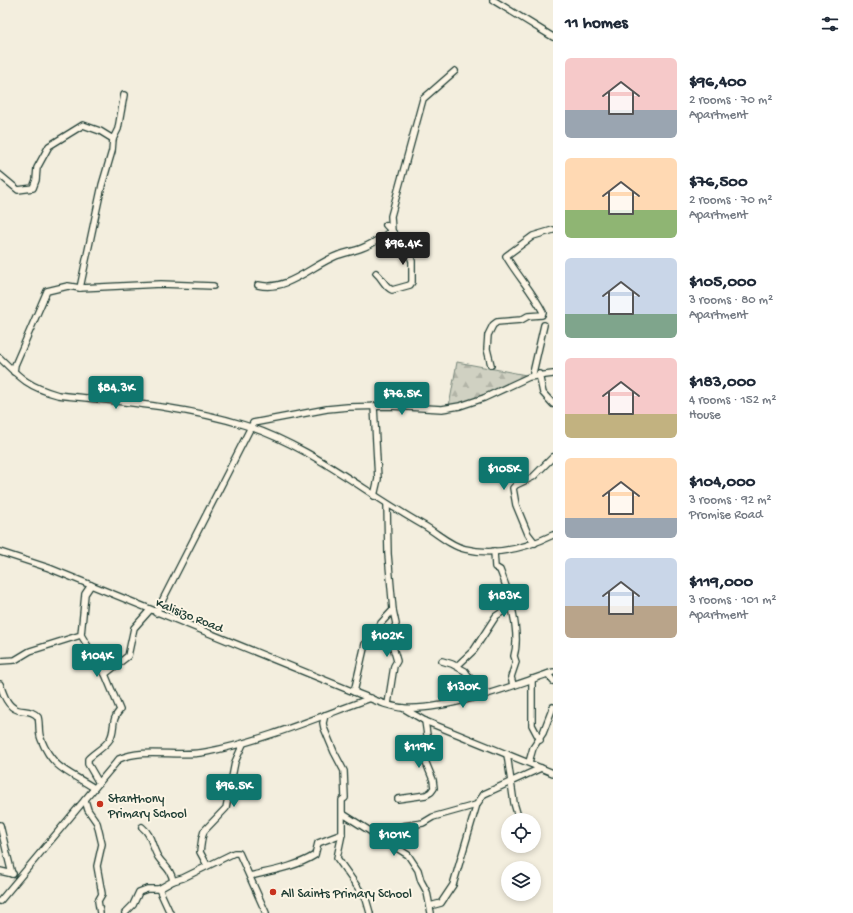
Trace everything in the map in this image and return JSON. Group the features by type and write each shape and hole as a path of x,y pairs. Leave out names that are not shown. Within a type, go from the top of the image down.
{"street":[{"path":"493,0 553,37"},
{"path":"392,231 391,216 423,100 455,71"},
{"path":"80,288 102,185 112,152 113,140 118,129 124,95"},
{"path":"0,175 18,190 33,188 36,180 37,168 49,146 84,125 100,131 113,140"},
{"path":"376,273 382,278 386,287 392,290 408,287 412,282 410,255 406,246 386,225"},
{"path":"491,365 487,349 488,335 493,325 497,322 521,320 528,316 542,315 543,312 534,295 520,279 506,256 529,237 553,230"},
{"path":"258,285 270,288 282,284 315,269 336,256 366,246 392,231"},
{"path":"14,372 15,365 47,291 68,286 80,288 161,284 213,286"},
{"path":"533,373 544,325"},
{"path":"0,358 14,372 33,387 58,394 174,408 251,427 278,438 328,465 387,505 464,549 494,551 535,543 553,535"},
{"path":"156,613 251,427 256,421 286,418 327,409 374,406 442,409 460,406 484,398 529,377 539,374 553,374"},
{"path":"539,374 543,393 553,404"},
{"path":"374,406 378,479 374,496"},
{"path":"535,543 528,534 516,505 513,488 533,477 553,457"},
{"path":"387,505 388,554 393,610 396,624 393,631 393,647 397,661 394,666 388,704"},
{"path":"494,551 495,567 500,570 514,612 516,649 514,656 516,662 511,677 513,685"},
{"name":"Kalisizo Road","path":"0,552 28,560 354,692 403,708"},
{"path":"91,585 85,594 81,635 105,674 120,710 112,722 112,730 109,740 88,759 88,764 99,783"},
{"path":"457,666 474,650 496,616 511,606"},
{"path":"105,674 128,656 134,628 150,610"},
{"path":"354,692 365,644 374,637 381,623 393,610"},
{"path":"0,661 15,660 30,651 81,635"},
{"path":"442,661 457,666 465,671 474,684 474,697"},
{"path":"403,708 428,707 474,697 551,673 553,681"},
{"path":"532,679 532,725 540,740"},
{"path":"0,684 4,696 13,708 16,710 31,711 38,717 41,739 56,764 74,778 81,780 94,788"},
{"path":"0,901 116,762 125,757 135,754 205,753 243,744 370,698"},
{"path":"529,762 533,748 540,740 552,714 553,707"},
{"path":"403,708 425,721 553,773"},
{"path":"325,715 323,723 324,728 344,771 342,834 338,858 366,899 370,913"},
{"path":"398,799 426,795 434,788 433,780 424,758 428,742 425,721"},
{"path":"207,865 200,852 204,831 226,808 235,762 243,744"},
{"path":"508,754 514,803 517,813"},
{"path":"430,906 441,903 453,885 476,805 484,794 541,768"},
{"path":"85,800 88,810 97,823 102,844 97,866 102,894 98,901 100,913"},
{"path":"375,835 403,826 423,823 433,817 476,805"},
{"path":"343,814 408,855 418,870 421,881 427,892 431,913"},
{"path":"0,825 12,874"},
{"path":"142,827 148,832 155,852 168,868 173,881"},
{"path":"250,876 279,869 309,858 315,855 318,844 342,834"},
{"path":"125,913 133,905 139,892 147,889 159,889 207,865 234,853 239,853 266,913"},
{"path":"0,871 21,876"},
{"path":"159,889 170,913"}],"green space":[{"path":"457,362 526,375 525,377 471,401 449,406"}],"place":[{"name":"Stanthony Primary School","path":"100,804"},
{"name":"All Saints Primary School","path":"273,892"}]}
